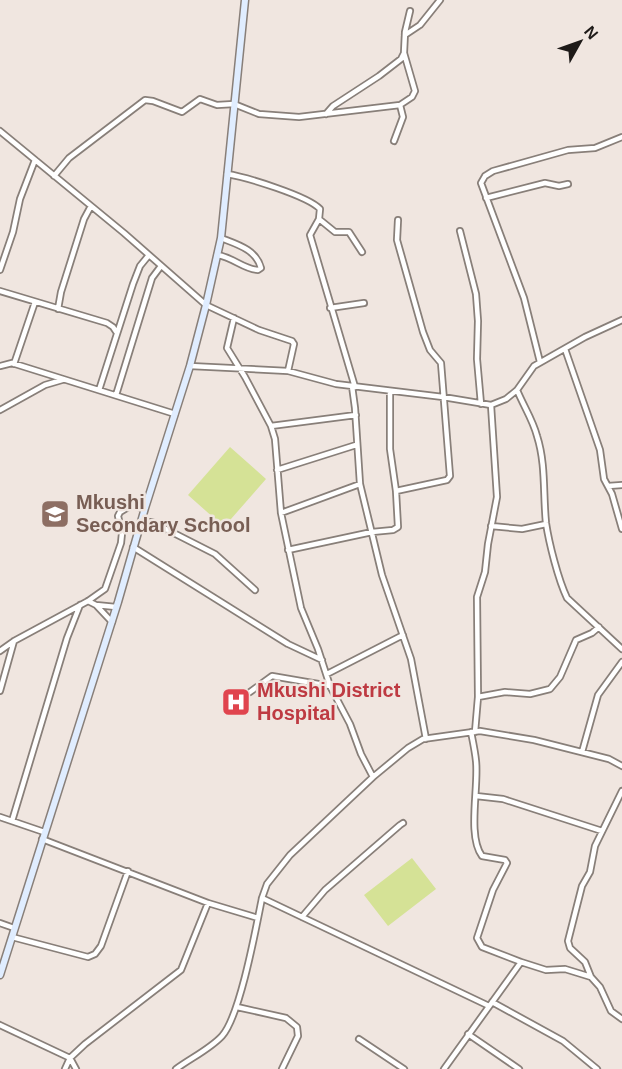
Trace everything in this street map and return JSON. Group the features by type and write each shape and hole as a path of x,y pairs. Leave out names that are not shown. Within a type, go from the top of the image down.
{"street":[{"path":"0,975 112,621 190,366 206,305 221,238 245,0"},
{"path":"405,35 420,25 440,0"},
{"path":"54,176 69,158 145,100 182,112 200,99 217,105 234,104 259,114 299,117 400,105 412,97 415,91 404,53 410,11"},
{"path":"326,114 333,106 401,59 404,53"},
{"path":"394,141 403,117 400,105"},
{"path":"0,131 92,206 206,305 259,330 292,341 294,344 288,371"},
{"path":"540,362 524,298 486,198 481,183 482,179 493,171 568,150 595,148 622,137"},
{"path":"0,270 13,232 20,199 35,160"},
{"path":"227,174 254,179 309,201 320,209 319,219 310,235 353,386 360,484 382,575 411,659 426,739"},
{"path":"486,198 545,183 559,186 568,184"},
{"path":"58,309 84,219 92,206"},
{"path":"319,219 335,232 349,232 362,252"},
{"path":"396,491 449,478 441,363 430,350 423,332 397,240 398,220"},
{"path":"460,231 476,294 477,359 481,404"},
{"path":"217,255 231,258 254,270 261,268 252,253 221,238"},
{"path":"99,390 137,272 148,255"},
{"path":"116,395 152,278 161,266"},
{"path":"0,291 107,323 117,333"},
{"path":"14,364 35,302"},
{"path":"330,308 364,303"},
{"path":"234,318 227,348 271,426 275,439 281,513 301,608 330,686 350,724 361,754 373,777"},
{"path":"190,366 288,371 336,384 491,405 506,399 516,390 529,371 540,362 622,320"},
{"path":"565,348 600,450 604,479 612,494 622,529"},
{"path":"0,366 6,363 14,364 175,414"},
{"path":"0,410 45,385 64,379"},
{"path":"516,390 537,434 544,469 546,524 562,587 567,598 622,649"},
{"path":"288,550 372,532 393,530 398,527 390,448 390,391"},
{"path":"491,405 498,487 486,572 477,597 478,697 473,732 476,761 475,835 479,853 482,856 505,860 507,863 493,890 477,938 478,944 546,970 566,969 591,977"},
{"path":"271,426 356,415"},
{"path":"278,470 356,446"},
{"path":"281,513 360,484"},
{"path":"608,486 622,485"},
{"path":"0,651 88,601 106,587 121,543 122,533 118,516 130,506 145,508"},
{"path":"141,522 152,522 215,554 255,590"},
{"path":"491,526 522,529 546,524"},
{"path":"133,548 288,644 322,660"},
{"path":"88,601 96,605 112,621"},
{"path":"12,821 67,638 80,605"},
{"path":"96,605 116,607"},
{"path":"478,697 505,692 530,694 550,689 560,677 576,640 599,627"},
{"path":"327,674 403,635"},
{"path":"0,691 14,641"},
{"path":"582,752 598,694 622,662"},
{"path":"250,692 272,676 330,686"},
{"path":"176,1069 223,1035 237,1007 262,898 272,877 290,855 373,777 408,748 426,739 473,732 534,740 609,759 622,766"},
{"path":"622,791 595,846 589,875 582,886 568,941 570,948 585,962 591,977 600,987 610,1011 622,1019"},
{"path":"476,796 496,797 602,831"},
{"path":"615,803 622,806"},
{"path":"0,817 208,903 258,918"},
{"path":"302,917 325,890 399,825 403,824"},
{"path":"12,937 88,957 95,954 101,946 128,871"},
{"path":"262,898 490,1004 563,1041 597,1069"},
{"path":"65,1069 70,1058 85,1044 181,970 208,903"},
{"path":"0,923 14,928"},
{"path":"444,1069 521,962"},
{"path":"237,1007 286,1018 297,1027 298,1036 282,1069"},
{"path":"0,1025 70,1058 76,1069"},
{"path":"468,1034 519,1069"},
{"path":"359,1039 404,1069"},
{"path":"184,1064 188,1069"}],"green space":[{"path":"230,447 266,479 224,527 188,495"},
{"path":"412,858 436,889 388,926 364,895"}],"place":[{"name":"Mkushi Secondary School","path":"55,514"},
{"name":"Mkushi District Hospital","path":"236,702"}]}
